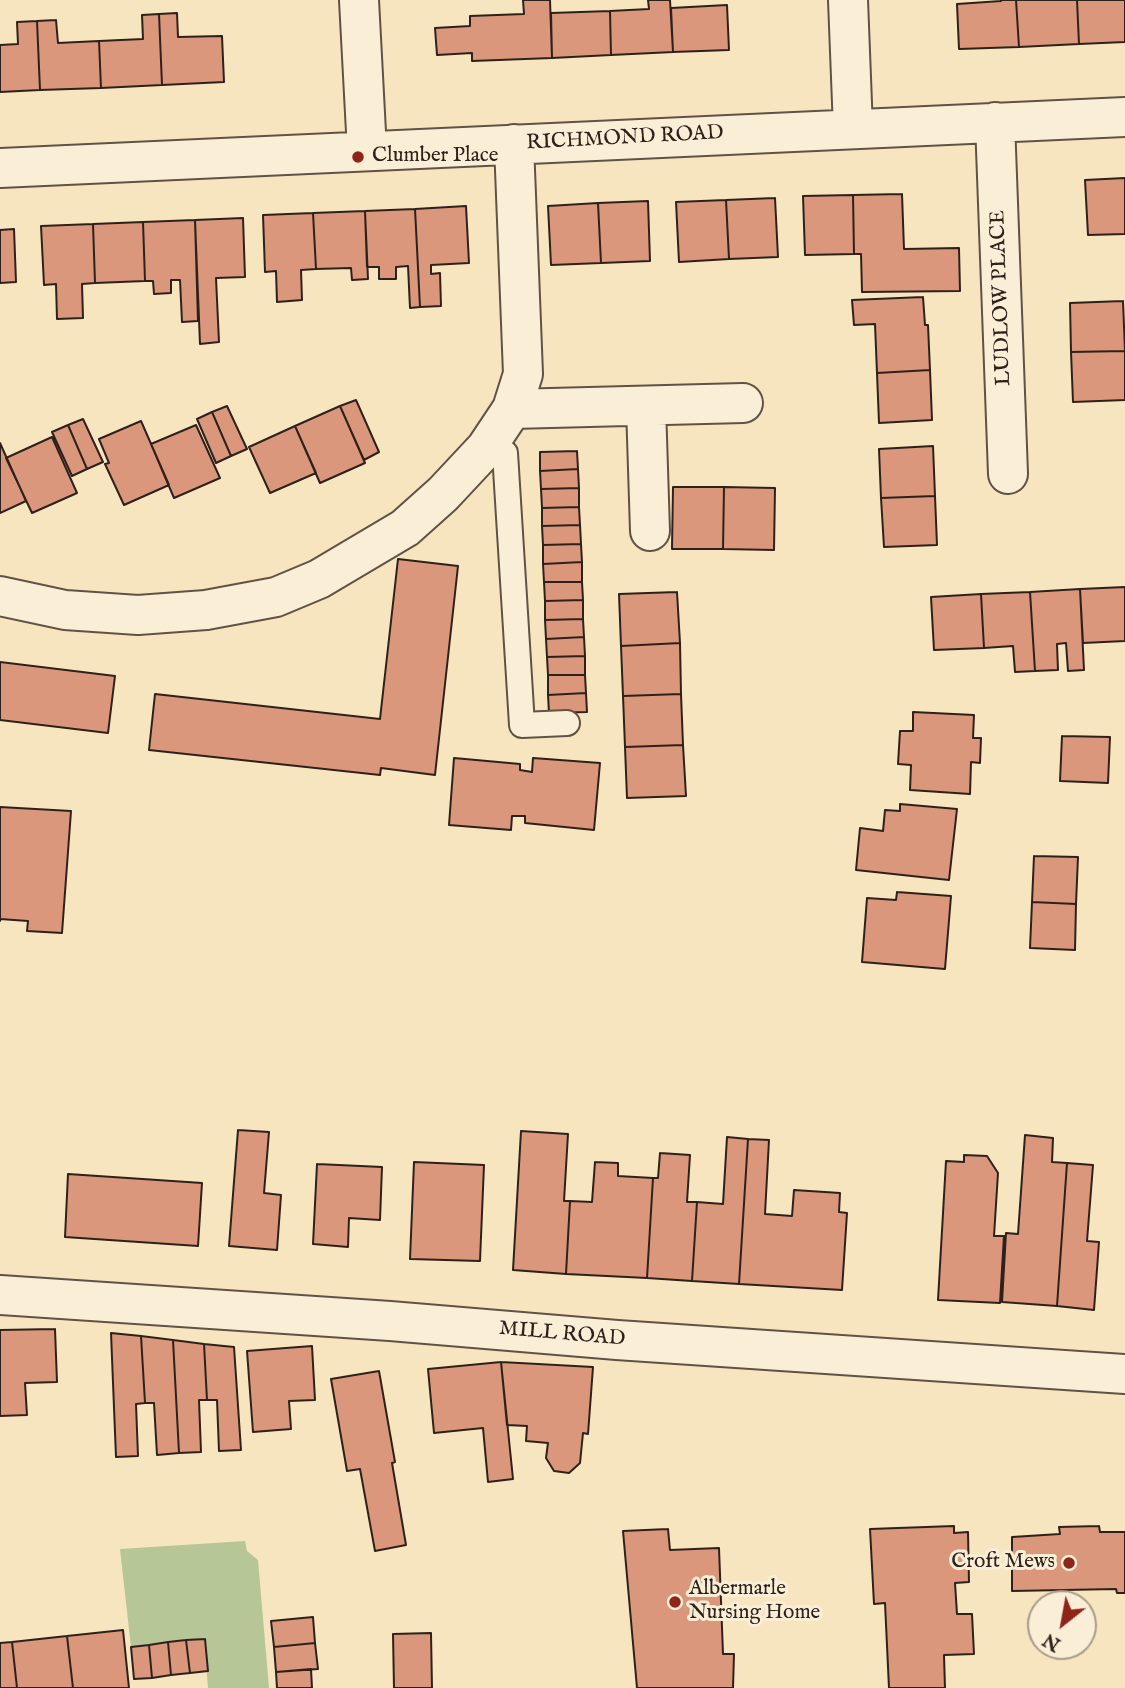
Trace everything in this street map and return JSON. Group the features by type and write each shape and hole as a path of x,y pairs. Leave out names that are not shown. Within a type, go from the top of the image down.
{"street":[{"path":"359,0 367,151"},
{"path":"848,0 853,129"},
{"name":"RICHMOND ROAD","path":"0,168 1125,117"},
{"name":"LUDLOW PLACE","path":"995,122 1008,474"},
{"path":"0,596 65,610 138,614 206,610 276,597 319,579 405,527 443,494 486,448 512,410 523,374 514,144"},
{"path":"512,410 743,403"},
{"path":"646,406 650,531"},
{"name":"MILL ROAD","path":"0,1295 1125,1374"}],"lane":[{"path":"491,441 505,453 522,725 567,723"}],"green space":[{"path":"245,1541 247,1551 258,1560 269,1688 208,1688 204,1639 131,1647 120,1549"}],"building":[{"path":"523,0 550,0 552,58 472,61 472,53 437,55 435,28 470,26 470,16 524,14"},
{"path":"648,0 670,0 673,52 611,55 610,11 649,9"},
{"path":"1016,0 1019,47 959,49 957,4"},
{"path":"1016,0 1077,0 1079,44 1019,47"},
{"path":"1077,0 1125,0 1125,42 1079,44"},
{"path":"727,5 729,50 673,52 671,8"},
{"path":"610,11 611,55 552,58 551,13"},
{"path":"177,13 178,37 222,36 224,82 162,85 159,14"},
{"path":"159,14 162,85 101,88 99,41 143,39 142,15"},
{"path":"56,20 58,43 99,41 101,88 40,90 37,21"},
{"path":"37,21 40,90 0,92 0,45 18,44 17,22"},
{"path":"1125,178 1125,234 1088,235 1085,180"},
{"path":"902,194 904,249 959,248 960,291 862,292 861,254 854,254 853,195"},
{"path":"853,195 854,254 805,255 803,196"},
{"path":"775,198 778,257 729,259 726,200"},
{"path":"726,200 729,259 679,262 676,202"},
{"path":"648,201 650,261 601,263 598,203"},
{"path":"598,203 601,263 551,265 548,206"},
{"path":"466,206 469,263 431,265 431,274 440,273 441,306 420,307 415,209"},
{"path":"415,209 420,307 410,308 408,266 396,267 396,279 379,279 379,267 367,267 365,211"},
{"path":"365,211 368,279 352,280 351,268 316,269 313,213"},
{"path":"313,213 316,269 301,270 302,300 277,302 276,271 265,272 263,215"},
{"path":"243,218 245,277 216,278 219,342 200,344 195,220"},
{"path":"195,220 198,321 182,322 180,280 171,280 171,293 154,294 153,281 145,281 143,222"},
{"path":"143,222 145,281 95,283 93,224"},
{"path":"93,224 95,283 82,284 83,318 57,319 56,284 44,285 41,226"},
{"path":"14,229 16,282 0,283 0,230"},
{"path":"923,297 925,325 928,325 930,370 877,373 875,324 854,325 852,300"},
{"path":"1123,301 1125,351 1071,352 1070,303"},
{"path":"1125,351 1125,400 1073,402 1071,352"},
{"path":"930,370 932,420 879,423 877,373"},
{"path":"356,400 379,452 364,460 340,406"},
{"path":"227,406 247,449 231,456 212,412"},
{"path":"340,406 365,463 320,483 295,426"},
{"path":"212,412 231,456 216,463 197,419"},
{"path":"83,419 103,462 87,469 68,425"},
{"path":"141,421 169,485 124,505 105,464 109,463 99,439"},
{"path":"68,425 87,469 72,476 52,432"},
{"path":"196,425 220,478 174,498 151,444"},
{"path":"295,426 316,473 270,493 249,447"},
{"path":"52,437 77,493 32,513 6,458"},
{"path":"0,443 26,501 0,513"},
{"path":"933,446 935,496 881,498 879,449"},
{"path":"577,451 578,469 540,471 540,452"},
{"path":"578,469 579,488 541,489 540,471"},
{"path":"673,487 724,487 723,549 672,549"},
{"path":"724,487 775,488 774,550 723,549"},
{"path":"579,488 579,507 542,508 541,489"},
{"path":"935,496 937,545 884,547 881,498"},
{"path":"579,507 580,525 542,526 542,508"},
{"path":"580,525 581,544 543,545 542,526"},
{"path":"581,544 582,562 543,564 543,545"},
{"path":"398,559 458,566 435,775 381,768 380,775 149,750 155,694 380,719"},
{"path":"582,562 582,582 544,582 543,564"},
{"path":"544,582 582,582 583,600 545,601"},
{"path":"1125,587 1125,641 1083,643 1080,589"},
{"path":"1080,589 1084,670 1068,671 1066,643 1057,644 1058,670 1035,671 1030,592"},
{"path":"677,592 680,643 621,646 619,594"},
{"path":"1030,592 1035,671 1015,672 1013,646 984,648 981,594"},
{"path":"981,594 984,648 934,650 931,597"},
{"path":"583,600 583,619 545,620 545,601"},
{"path":"583,619 584,637 546,639 545,620"},
{"path":"584,637 585,656 547,657 546,639"},
{"path":"680,643 681,694 623,696 621,646"},
{"path":"585,656 585,675 548,675 547,657"},
{"path":"0,662 115,676 108,733 0,720"},
{"path":"548,675 585,675 586,693 548,695"},
{"path":"586,693 587,712 549,713 548,695"},
{"path":"681,694 683,745 625,747 623,696"},
{"path":"913,712 974,715 973,738 981,738 980,763 971,762 970,794 910,790 911,765 898,764 900,731 913,731"},
{"path":"1062,736 1110,737 1108,783 1060,781"},
{"path":"683,745 686,796 627,798 625,747"},
{"path":"454,758 520,764 520,770 532,772 533,758 600,763 594,830 525,823 525,816 512,816 511,830 449,825"},
{"path":"900,804 957,809 949,880 856,870 860,828 883,831 885,810 900,811"},
{"path":"0,807 71,811 62,933 27,931 28,921 0,919"},
{"path":"1034,856 1078,857 1076,904 1032,902"},
{"path":"897,892 951,896 945,969 862,962 867,898 896,900"},
{"path":"1032,902 1076,904 1075,950 1030,948"},
{"path":"238,1130 269,1132 264,1193 281,1195 277,1250 229,1246"},
{"path":"521,1131 568,1134 564,1201 570,1201 566,1274 513,1270"},
{"path":"1025,1135 1053,1138 1052,1162 1067,1163 1057,1306 1002,1302 1006,1233 1018,1234"},
{"path":"727,1137 748,1139 739,1284 692,1281 697,1202 723,1204"},
{"path":"748,1139 769,1140 765,1214 792,1216 794,1190 840,1193 839,1212 847,1213 842,1290 739,1284"},
{"path":"660,1153 690,1155 687,1202 697,1202 692,1281 647,1278 653,1178 658,1178"},
{"path":"964,1155 987,1156 998,1173 994,1236 1004,1236 1000,1303 938,1300 946,1161 964,1162"},
{"path":"414,1162 484,1165 480,1261 410,1259"},
{"path":"595,1162 618,1163 618,1176 653,1178 647,1278 566,1274 570,1201 592,1202"},
{"path":"1067,1163 1093,1165 1087,1241 1099,1242 1094,1310 1057,1306"},
{"path":"317,1164 382,1167 380,1220 349,1218 348,1247 313,1244"},
{"path":"68,1174 202,1183 198,1246 65,1237"},
{"path":"55,1329 57,1382 25,1383 27,1415 0,1416 0,1330"},
{"path":"111,1333 141,1336 145,1403 136,1404 138,1456 116,1457"},
{"path":"141,1336 173,1340 179,1453 157,1455 154,1403 145,1403"},
{"path":"173,1340 204,1344 207,1400 199,1400 201,1452 179,1453"},
{"path":"204,1344 234,1347 241,1450 219,1451 217,1400 207,1400"},
{"path":"312,1346 315,1400 289,1401 291,1429 253,1432 247,1351"},
{"path":"501,1362 593,1367 588,1434 583,1433 580,1463 569,1473 554,1471 546,1458 548,1443 526,1441 527,1426 507,1425"},
{"path":"501,1362 513,1479 488,1482 483,1428 434,1433 428,1369"},
{"path":"379,1371 406,1545 375,1551 360,1469 347,1471 331,1379"},
{"path":"954,1526 954,1533 968,1532 969,1582 955,1583 957,1614 972,1614 974,1654 944,1655 945,1688 889,1688 885,1603 874,1604 870,1529"},
{"name":"Croft Mews","path":"1099,1526 1100,1532 1125,1532 1125,1593 1117,1593 1116,1589 1012,1591 1012,1537 1060,1534 1059,1527"},
{"name":"Albermarle Nursing Home","path":"668,1529 670,1550 719,1548 723,1654 734,1654 733,1688 637,1688 623,1531"},
{"path":"313,1617 315,1643 274,1647 271,1621"},
{"path":"123,1630 129,1688 73,1688 67,1636"},
{"path":"431,1633 432,1688 394,1688 393,1634"},
{"path":"67,1636 73,1688 17,1688 12,1642"},
{"path":"205,1639 208,1671 190,1673 186,1640"},
{"path":"186,1640 190,1673 171,1675 168,1642"},
{"path":"12,1642 17,1688 0,1688 0,1643"},
{"path":"168,1642 171,1675 152,1678 149,1645"},
{"path":"315,1643 318,1669 276,1672 274,1647"},
{"path":"149,1645 152,1678 134,1679 131,1647"},
{"path":"311,1669 312,1688 277,1688 276,1672"}],"place":[{"name":"Clumber Place","path":"358,157"},
{"name":"Croft Mews","path":"1069,1563"},
{"name":"Albermarle Nursing Home","path":"675,1602"}]}
